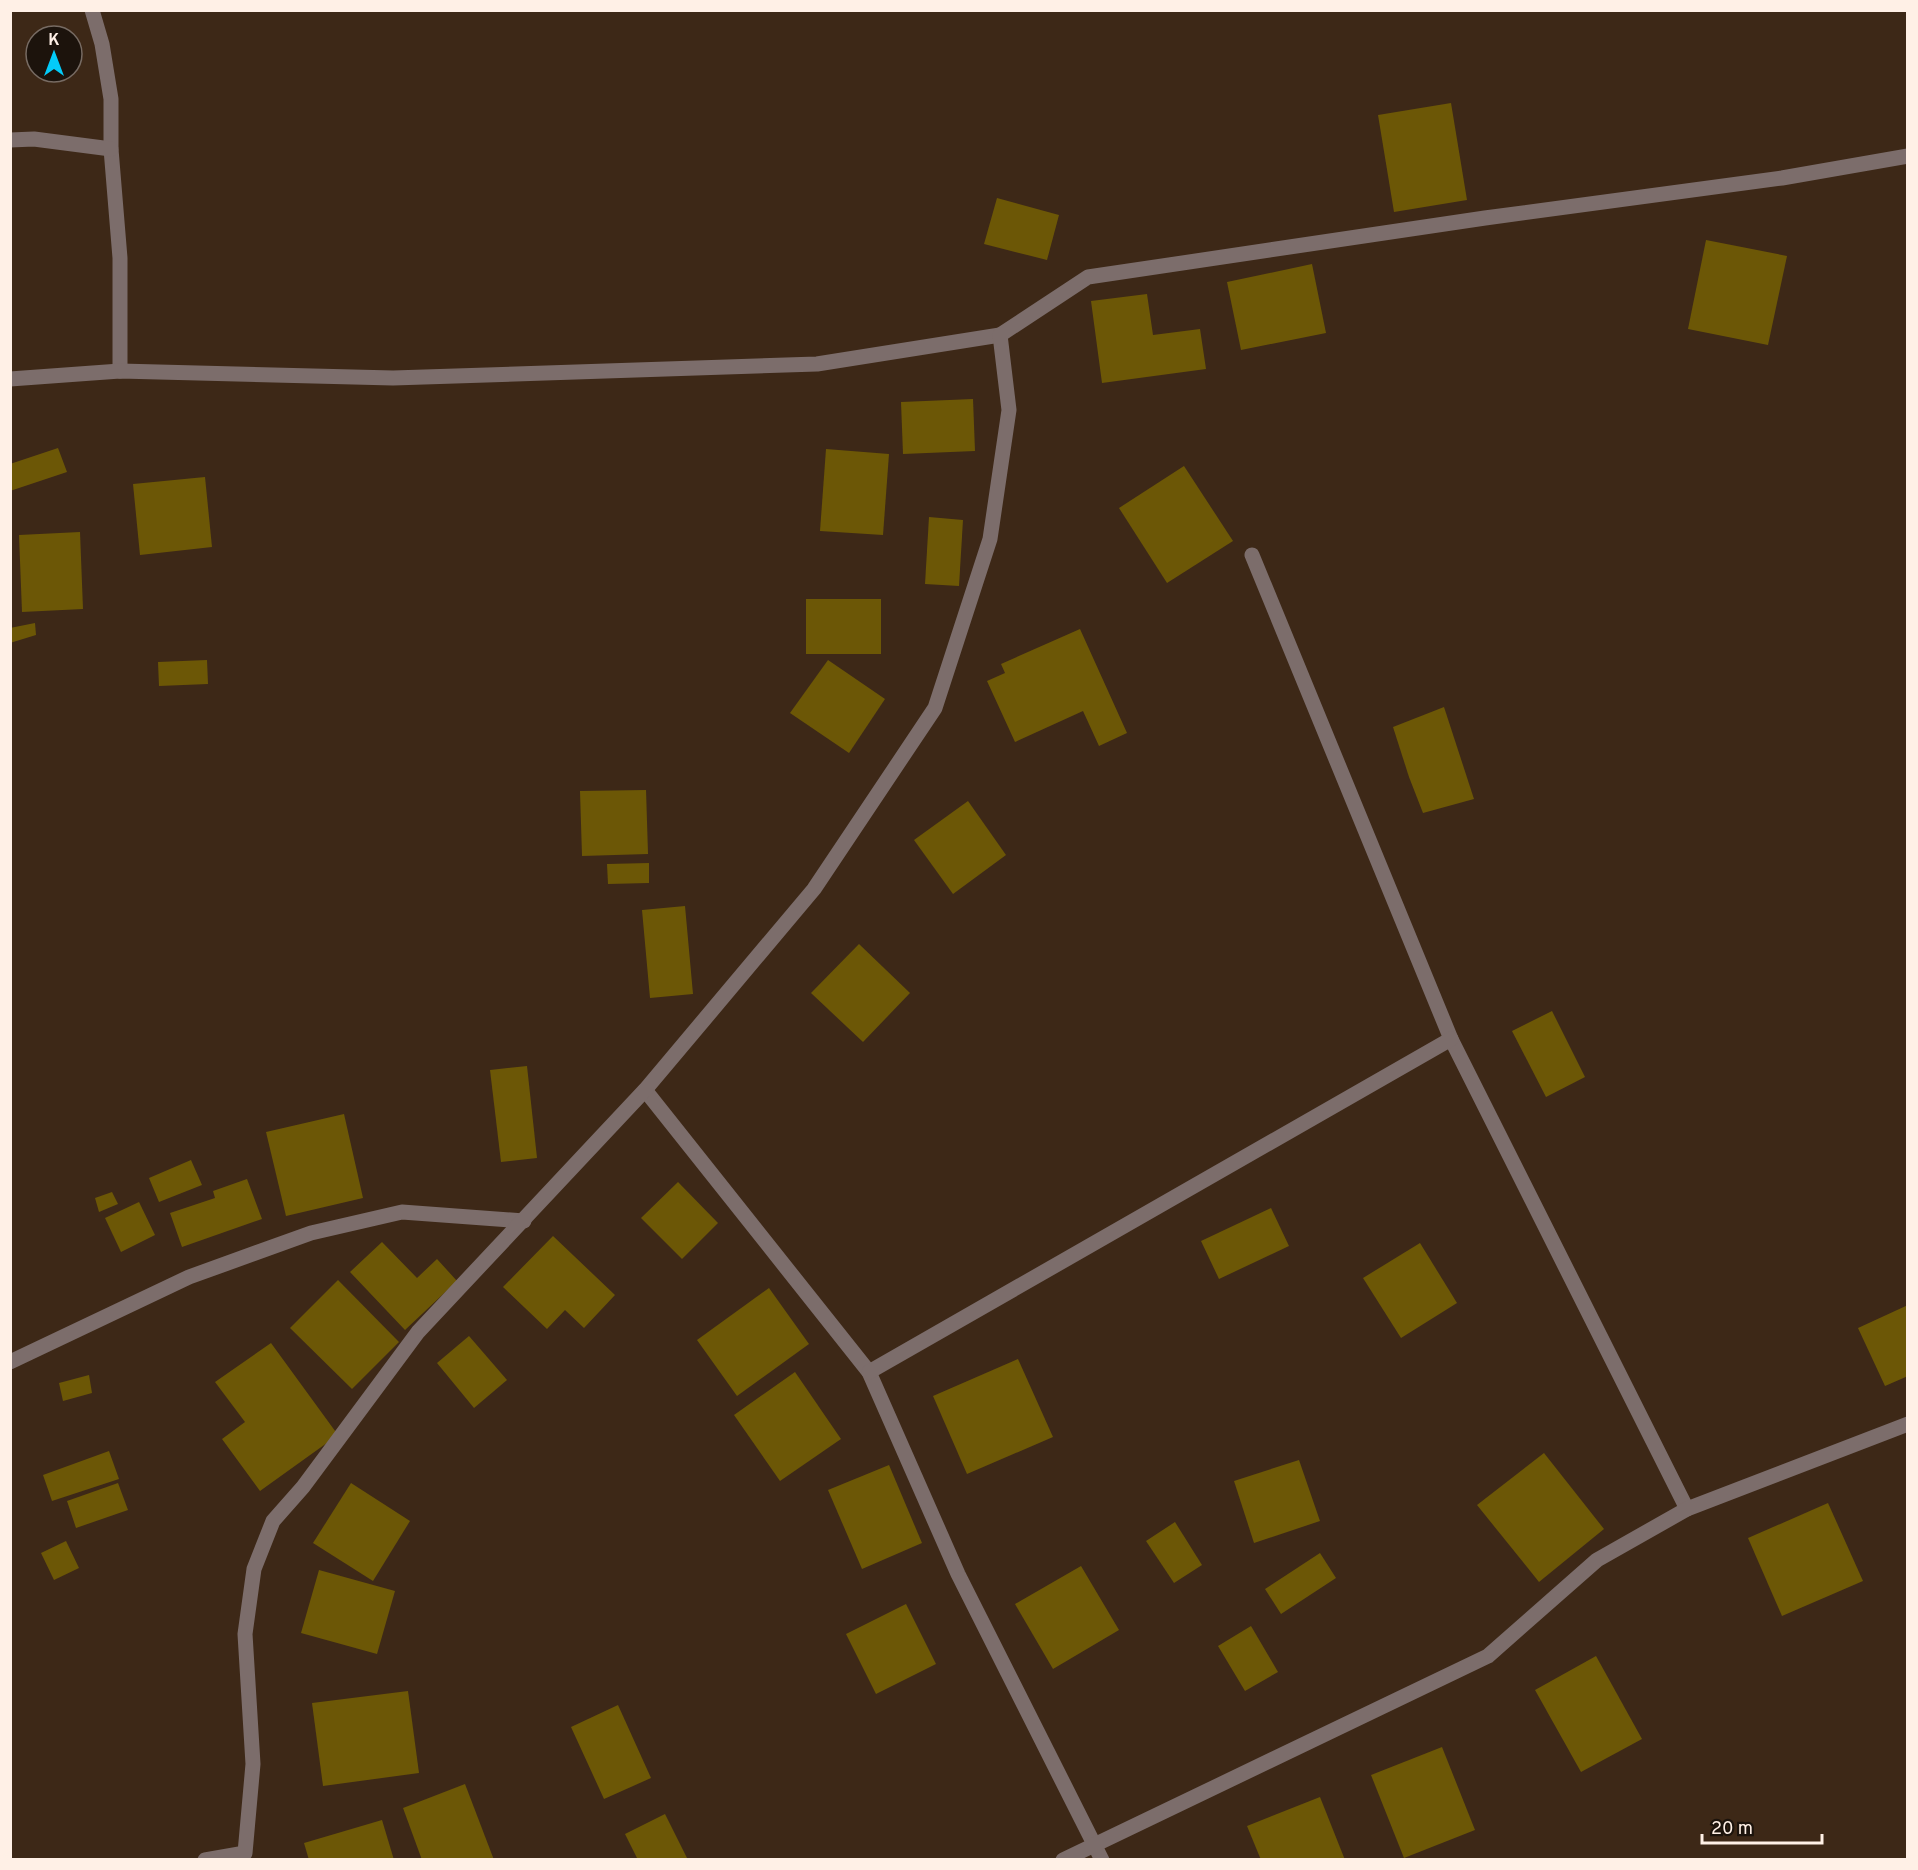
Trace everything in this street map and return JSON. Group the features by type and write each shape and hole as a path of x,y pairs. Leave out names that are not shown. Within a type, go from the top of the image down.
{"street":[{"path":"92,10 102,44 111,99 111,149 120,258 120,371"},
{"path":"10,140 34,139 111,149"},
{"path":"10,379 120,371 393,378 817,364 1000,335 1088,277 1473,219 1782,178 1908,156"},
{"path":"205,1860 245,1856 253,1764 245,1634 254,1569 273,1521 303,1487 418,1332 645,1090 814,889 935,708 990,538 1009,410 1000,335"},
{"path":"1252,555 1451,1039 1687,1509"},
{"path":"869,1372 1451,1039"},
{"path":"645,1090 869,1372 958,1574 1102,1860"},
{"path":"10,1362 189,1277 311,1233 402,1212 524,1221"},
{"path":"1063,1860 1488,1656 1597,1560 1687,1509 1908,1424"}],"building":[{"path":"1451,103 1467,200 1394,212 1378,115"},
{"path":"997,198 1059,215 1047,260 984,244"},
{"path":"1706,240 1787,256 1768,345 1688,329"},
{"path":"1312,264 1326,333 1241,350 1227,282"},
{"path":"1147,294 1153,335 1200,329 1206,369 1102,383 1091,301"},
{"path":"973,399 975,451 903,454 901,402"},
{"path":"58,448 67,472 10,491 10,464"},
{"path":"826,449 889,454 883,535 820,531"},
{"path":"1184,466 1233,541 1167,583 1119,508"},
{"path":"205,477 212,547 140,555 133,484"},
{"path":"929,517 963,520 959,586 925,584"},
{"path":"80,532 83,609 22,612 19,535"},
{"path":"806,599 881,599 881,654 806,654"},
{"path":"35,623 36,635 10,643 10,628"},
{"path":"1080,629 1127,733 1099,746 1083,711 1015,742 987,681 1005,673 1001,664"},
{"path":"207,660 208,684 159,686 158,662"},
{"path":"828,660 885,699 849,753 790,713"},
{"path":"1444,707 1474,799 1423,813 1393,727"},
{"path":"646,790 648,854 582,856 580,791"},
{"path":"968,801 1006,855 953,894 914,840"},
{"path":"649,863 649,883 608,884 607,864"},
{"path":"685,906 693,994 650,998 642,910"},
{"path":"859,944 910,993 863,1042 811,993"},
{"path":"1552,1011 1585,1077 1546,1097 1512,1031"},
{"path":"527,1066 537,1158 501,1162 490,1070"},
{"path":"344,1114 363,1198 286,1216 266,1132"},
{"path":"191,1160 202,1185 159,1202 149,1178"},
{"path":"247,1179 262,1219 182,1247 170,1213 215,1198 213,1191"},
{"path":"678,1182 718,1223 682,1259 641,1218"},
{"path":"112,1192 118,1204 99,1212 95,1198"},
{"path":"139,1202 155,1235 121,1252 105,1218"},
{"path":"1271,1208 1289,1246 1219,1279 1201,1241"},
{"path":"553,1236 615,1295 584,1328 565,1310 547,1329 503,1287"},
{"path":"382,1242 417,1278 437,1259 457,1281 405,1330 350,1272"},
{"path":"1420,1243 1457,1303 1401,1338 1363,1278"},
{"path":"338,1280 399,1342 352,1389 290,1328"},
{"path":"769,1288 809,1344 737,1396 697,1340"},
{"path":"1908,1305 1908,1376 1885,1386 1858,1328"},
{"path":"469,1336 507,1380 474,1408 437,1363"},
{"path":"271,1343 338,1435 260,1491 222,1439 245,1422 215,1382"},
{"path":"1018,1359 1053,1437 967,1474 933,1396"},
{"path":"795,1372 841,1439 780,1481 734,1415"},
{"path":"89,1375 92,1393 63,1401 59,1383"},
{"path":"109,1451 119,1479 52,1501 43,1475"},
{"path":"1544,1453 1604,1529 1539,1582 1477,1505"},
{"path":"1299,1460 1320,1521 1254,1543 1234,1481"},
{"path":"889,1465 922,1543 862,1569 828,1490"},
{"path":"118,1483 128,1510 76,1528 67,1501"},
{"path":"351,1483 410,1521 373,1581 313,1543"},
{"path":"1828,1503 1863,1581 1782,1616 1748,1538"},
{"path":"1175,1522 1202,1565 1174,1583 1146,1541"},
{"path":"66,1541 79,1568 54,1580 41,1553"},
{"path":"1320,1553 1336,1578 1281,1614 1265,1589"},
{"path":"1081,1566 1119,1630 1053,1669 1015,1604"},
{"path":"319,1570 395,1591 377,1654 301,1633"},
{"path":"906,1604 936,1664 876,1694 846,1634"},
{"path":"1251,1626 1278,1672 1245,1691 1218,1646"},
{"path":"1596,1656 1642,1739 1581,1772 1535,1690"},
{"path":"408,1691 419,1773 323,1786 312,1703"},
{"path":"618,1705 651,1778 604,1799 571,1727"},
{"path":"1442,1747 1475,1830 1404,1858 1371,1775"},
{"path":"465,1784 494,1860 422,1860 403,1808"},
{"path":"1320,1797 1345,1860 1261,1860 1247,1826"},
{"path":"665,1814 688,1860 638,1860 625,1834"},
{"path":"382,1820 394,1860 309,1860 304,1843"}]}
